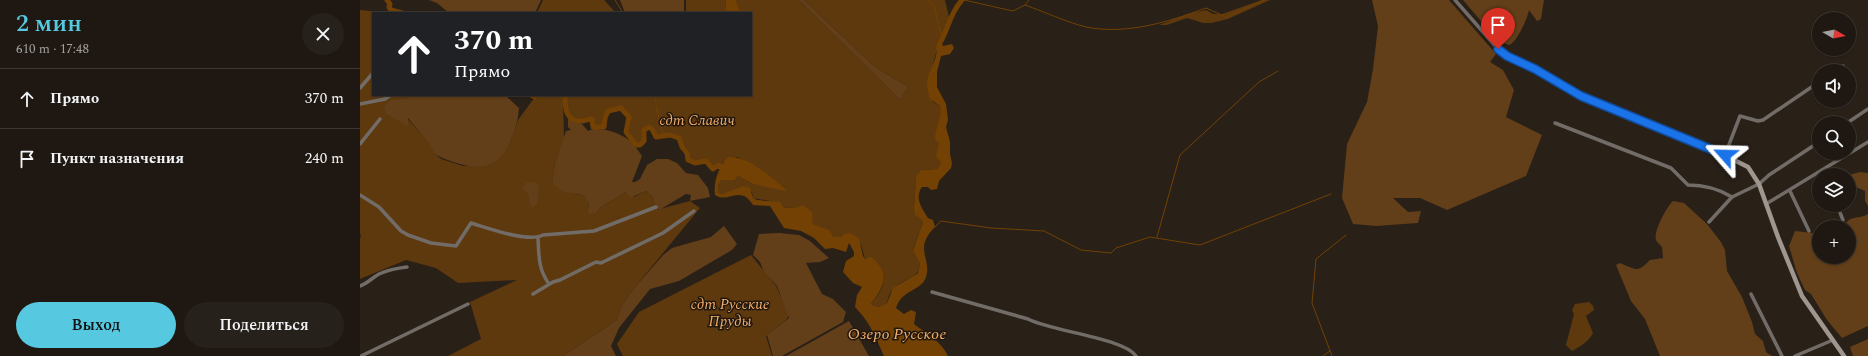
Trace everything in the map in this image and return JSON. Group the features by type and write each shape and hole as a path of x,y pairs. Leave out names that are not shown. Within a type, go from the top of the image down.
{"street":[{"path":"1455,0 1489,40 1507,56 1535,69 1584,97 1725,155 1748,167 1759,184 1802,296 1844,356"},
{"path":"360,88 372,74"},
{"path":"1725,155 1740,116 1757,121 1763,120 1812,87"},
{"path":"360,104 385,99 390,96"},
{"path":"1856,117 1868,109"},
{"path":"360,144 380,119"},
{"path":"1555,123 1671,168 1688,185 1697,184 1721,190 1732,196"},
{"path":"1829,168 1868,142"},
{"path":"1709,222 1732,196 1759,184 1770,174 1812,147"},
{"path":"1766,204 1812,179"},
{"path":"1790,191 1809,231"},
{"path":"360,195 379,207 401,231 415,238 431,243 456,246 471,224 525,238 538,238 544,235 594,231 656,207"},
{"path":"533,294 548,284 596,262 602,263 663,233 694,211"},
{"path":"1840,212 1844,220"},
{"path":"538,238 539,263 541,272 548,284"},
{"path":"360,286 372,281 378,274 396,268 407,267"},
{"path":"932,292 1028,319 1038,324 1130,349 1136,356"},
{"path":"1752,294 1782,356"},
{"path":"361,356 468,304"},
{"path":"1795,356 1832,340"}],"green space":[{"path":"543,0 604,0 615,12 537,12"},
{"path":"686,0 726,0 725,12 686,12"},
{"name":"сдт Славич","path":"736,0 799,0 900,100 908,87 875,67 804,0 945,0 949,17 944,36 941,35 931,72 933,102 940,106 942,111 939,159 941,163 937,169 921,170 916,176 914,208 923,222 913,249 920,264 918,272 895,287 889,296 887,303 878,307 871,304 883,286 883,274 877,262 871,256 865,259 861,244 844,234 841,237 833,237 823,228 813,224 812,220 799,207 784,208 770,201 753,198 752,192 738,189 721,194 718,192 718,186 722,180 735,180 738,176 753,184 786,189 757,167 737,157 723,162 722,167 719,165 713,169 706,161 695,163 688,160 687,153 682,147 678,138 670,135 656,137 652,129 649,127 644,130 644,141 640,145 636,145 626,132 629,117 621,108 608,111 605,118 604,127 593,127 592,119 576,121 569,117 565,105 565,96 752,96 752,12 741,12"},
{"path":"1262,0 1270,0 1228,19 1211,23 1203,23 1187,18 1167,25 1159,25 1188,14 1206,10 1213,14 1222,14"},
{"path":"360,10 380,12 372,12 372,96 408,96 407,98 390,101 408,125 407,118 433,147 434,153 441,159 463,166 482,166 493,163 511,140 518,120 535,97 533,96 563,96 564,139 555,163 552,182 573,194 583,195 589,204 587,213 596,213 601,207 626,192 634,197 646,191 653,197 656,210 690,201 700,208 635,287 621,307 617,320 563,356 448,356 481,339 470,302 517,280 458,283 436,268 406,260 360,279"},
{"name":"сдт Русские Пруды","path":"751,255 776,286 789,314 787,319 766,336 772,356 623,356 617,344 639,312"},
{"path":"1589,302 1593,306 1594,310 1586,316 1593,333 1587,341 1572,351 1566,345 1574,314 1572,310 1575,304"}],"shaded area":[{"path":"429,0 541,0 535,12 448,12 437,3"},
{"path":"620,0 684,0 684,12 625,12"},
{"path":"799,0 804,0 875,67 908,87 900,100"},
{"path":"1372,0 1449,0 1496,54 1490,62 1503,70 1514,90 1506,117 1542,135 1526,176 1447,210 1420,198 1393,198 1408,212 1421,211 1418,223 1376,226 1353,224 1342,198 1347,144 1367,102 1373,69 1378,26"},
{"path":"1463,0 1544,0 1541,19 1537,21 1529,10 1521,30 1515,40 1509,45 1497,40"},
{"path":"408,96 506,96 519,108 515,130 504,153 493,163 478,167 453,162 434,153 432,147 408,118 408,126 386,114 384,106 391,100 407,98"},
{"path":"568,118 582,124 588,131 598,129 611,131 623,136 632,143 642,156 632,182 640,179 647,165 657,159 668,159 677,163 686,173 698,175 708,188 710,197 690,201 691,195 686,194 661,209 656,210 653,197 646,191 630,198 626,192 601,207 596,213 587,213 589,204 583,195 562,190 552,182 555,163 566,131 571,130 568,127"},
{"path":"1856,173 1868,173 1868,206 1865,201 1865,191 1856,187"},
{"path":"527,182 536,183 539,186 537,204 533,207 530,205 528,194 522,188"},
{"path":"1673,201 1684,203 1707,224 1721,242 1725,250 1727,271 1742,297 1755,334 1763,341 1766,352 1772,356 1660,356 1645,319 1631,301 1616,265 1620,263 1634,269 1639,269 1650,260 1663,258 1662,247 1656,241 1656,236 1661,219"},
{"path":"1868,214 1868,326 1842,338 1827,320 1811,294 1805,290 1797,273 1789,246 1795,231 1812,233 1812,264 1856,264 1856,220 1849,220"},
{"path":"724,226 737,244 732,250 679,281 650,289 619,328 611,346 616,356 563,356 617,320 621,307 635,287 663,255 672,248 711,237"},
{"path":"779,233 799,235 810,241 829,258 820,262 806,263 822,294 833,299 846,312 843,322 782,356 773,356 767,335 789,318 777,286 764,272 760,262 753,255 759,234"},
{"path":"849,321 869,356 786,356"},
{"path":"1868,339 1868,356 1853,356 1850,347"}],"water":[{"path":"726,0 736,0 741,12 725,12"},
{"name":"Озеро Русское","path":"941,35 944,36 942,43 943,46 952,44 954,48 950,54 941,56 937,72 937,87 946,104 948,120 946,127 950,142 952,163 951,168 939,181 937,189 931,190 928,187 922,187 920,191 919,199 921,207 928,218 933,220 935,227 925,241 924,253 927,264 926,277 924,282 903,297 896,308 904,314 911,310 916,312 914,324 938,342 948,356 884,356 869,325 855,307 857,295 862,287 853,283 843,272 846,261 854,256 854,252 849,243 846,252 833,248 825,249 814,238 801,231 784,228 770,206 753,205 746,197 740,195 722,198 719,197 715,195 715,185 719,170 728,157 744,160 759,168 786,189 785,191 753,184 738,176 735,180 722,180 718,186 718,192 721,194 744,186 750,188 753,198 757,200 780,202 784,208 803,205 812,212 813,224 829,230 833,237 841,237 844,234 850,233 859,238 865,259 871,256 881,268 883,274 884,280 880,291 871,304 878,307 887,303 893,288 918,273 920,264 913,250 923,222 915,215 916,176 921,170 937,169 941,163 936,156 939,143 935,139 941,110 940,106 930,99 927,79 935,58 937,51 936,47"}],"waterway":[{"path":"387,0 390,4 389,7 391,10 398,12"},
{"path":"615,0 622,12"},
{"path":"927,0 934,5 941,35"},
{"path":"941,41 952,15 962,0"},
{"path":"964,0 1013,11 1025,5 1029,0"},
{"path":"1025,5 1078,25 1101,29 1117,29 1147,26 1206,8 1226,17 1264,0"},
{"path":"1157,237 1180,155 1259,82 1278,71"},
{"path":"565,96 567,113 576,121 592,119 593,127 604,127 605,118 608,111 621,108 629,117 626,132 636,145 640,145 644,141 644,130 649,127 652,129 656,137 670,135 679,138 682,147 687,153 688,160 695,163 706,161 713,169 719,165 724,171 722,173"},
{"path":"655,96 656,102"},
{"path":"656,106 663,134"},
{"path":"935,227 941,221 991,228 1044,231 1081,250 1111,253 1116,248 1150,237 1200,245 1331,194"},
{"path":"1332,356 1312,303 1316,259 1346,235"},
{"path":"1323,356 1330,351"}],"route":[{"path":"1498,49 1507,56 1535,69 1581,96 1656,125 1725,155"}]}
